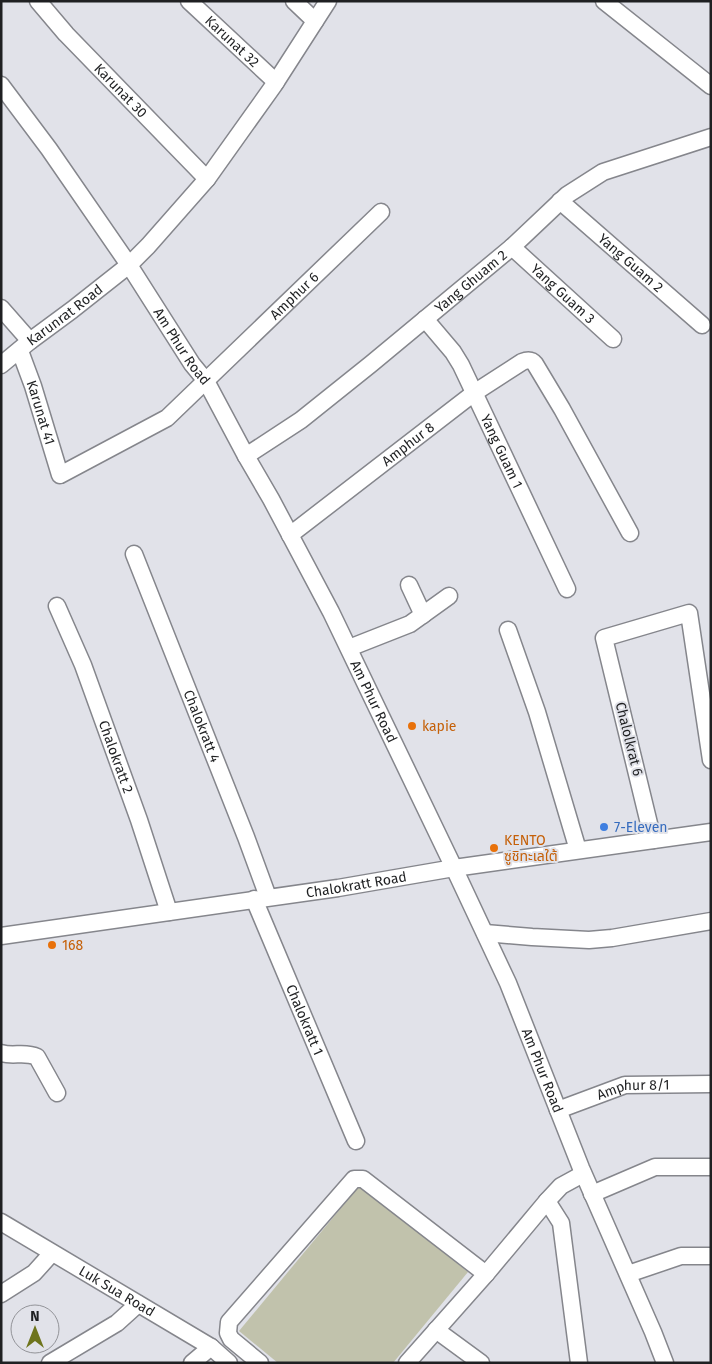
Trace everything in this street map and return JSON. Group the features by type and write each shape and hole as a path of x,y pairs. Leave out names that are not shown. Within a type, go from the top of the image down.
{"street":[{"name":"Karunat 30","path":"38,1 66,34 207,179"},
{"name":"Karunat 32","path":"189,1 276,82"},
{"path":"294,1 315,21"},
{"name":"Karunrat Road","path":"1,366 129,265 148,246 207,179 276,82 328,1"},
{"path":"604,1 711,86"},
{"name":"Am Phur Road","path":"1,85 49,149 129,265 192,364 206,381 331,612 508,983 583,1174 665,1363"},
{"name":"Yang Ghuam 2","path":"246,456 301,420 372,364 512,247 566,195 603,172 711,137"},
{"name":"Yang Guam 2","path":"560,202 702,325"},
{"name":"Amphur 6","path":"60,475 162,422 381,212"},
{"name":"Yang Guam 3","path":"512,247 613,339"},
{"path":"1,308 25,346"},
{"name":"Yang Guam 1","path":"425,318 453,352 461,365 568,589"},
{"name":"Karunat 41","path":"25,346 33,386 60,475"},
{"name":"Amphur 8","path":"290,535 474,393 522,362 530,360 535,364 562,409 630,533"},
{"name":"Chalokratt 4","path":"134,554 239,818 261,898"},
{"path":"409,585 423,615"},
{"path":"349,648 410,624 449,596"},
{"name":"Chalokratt 2","path":"57,606 86,674 169,912"},
{"name":"Chalolkrat 6","path":"653,840 604,638 689,613 711,760"},
{"path":"508,630 537,712 578,850"},
{"name":"Chalokratt Road","path":"1,936 338,888 454,868 711,832"},
{"name":"Chalokratt 1","path":"261,898 356,1141"},
{"path":"485,933 589,940 612,938 711,921"},
{"path":"1,1053 10,1055 27,1054 37,1057 57,1093"},
{"name":"Amphur 8/1","path":"558,1110 625,1085 711,1084"},
{"path":"592,1194 655,1167 711,1167"},
{"path":"413,1361 436,1330 547,1201 561,1186 583,1174"},
{"path":"260,1363 231,1339 228,1333 229,1322 354,1179 363,1179 486,1274"},
{"path":"547,1201 561,1223 579,1363"},
{"name":"Luk Sua Road","path":"1,1222 211,1347 229,1363"},
{"path":"1,1294 34,1273 52,1253"},
{"path":"628,1274 681,1256 711,1256"},
{"path":"50,1363 117,1323 138,1304"},
{"path":"436,1330 481,1363"},
{"path":"192,1363 211,1347"}],"green space":[{"path":"360,1185 468,1272 393,1363 278,1363 239,1331"}],"place":[{"name":"kapie","path":"412,726"},
{"name":"7-Eleven","path":"604,827"},
{"name":"KENTO ซูชิทะเลใต้","path":"494,848"},
{"name":"168","path":"52,945"}]}
